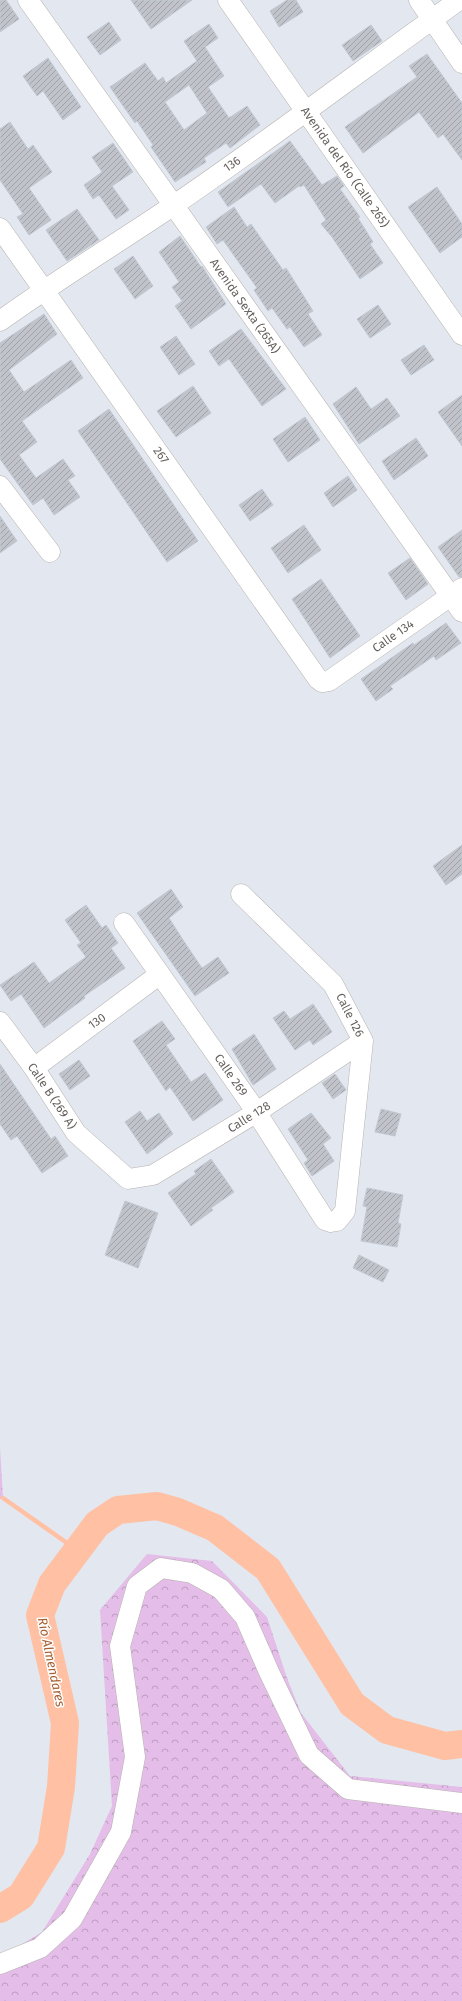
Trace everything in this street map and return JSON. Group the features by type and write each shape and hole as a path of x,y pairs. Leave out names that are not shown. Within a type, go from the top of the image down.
{"street":[{"name":"Avenida Sexta (265A)","path":"28,0 174,205 456,592 462,612"},
{"name":"Avenida del Río (Calle 265)","path":"228,0 462,335"},
{"path":"418,0 462,63"},
{"name":"136","path":"0,321 43,290 174,205 306,112 459,0"},
{"name":"267","path":"0,228 318,679 322,682"},
{"path":"0,486 50,552"},
{"name":"Calle 134","path":"322,682 329,681 456,592"},
{"name":"Calle 126","path":"240,894 333,984 363,1041 345,1211 337,1221"},
{"name":"Calle 269","path":"124,923 257,1112 324,1220 331,1222 337,1221"},
{"name":"130","path":"34,1068 160,974"},
{"name":"Calle B (269 A)","path":"0,1022 34,1068 76,1133 128,1179"},
{"name":"Calle 128","path":"128,1179 153,1175 257,1112 363,1041"},
{"path":"0,1964 40,1948 72,1919 122,1832 135,1757 120,1646 137,1586 161,1568 192,1573 221,1589 246,1618 269,1672 309,1755 348,1789 462,1803"}],"green space":[{"path":"0,1448 3,1498 0,1499"},
{"path":"147,1554 212,1561 267,1617 287,1678 301,1713 350,1776 462,1787 462,2001 0,2001 0,1953 6,1954 42,1932 90,1854 112,1806 100,1610"}],"building":[{"path":"0,0 6,0 19,19 0,32"},
{"path":"131,0 192,0 151,29"},
{"path":"287,0 296,0 303,12 279,27 270,11"},
{"path":"109,22 121,40 100,55 87,37"},
{"path":"209,24 218,38 205,47 224,76 208,87 229,118 247,106 260,125 230,148 226,143 204,158 206,162 175,182 151,147 153,145 137,121 135,123 110,87 145,63 158,81 163,77 166,83 197,61 184,41","holes":["189,85 207,113 184,130 165,102"]},
{"path":"371,25 382,41 353,61 342,45"},
{"path":"427,54 462,103 462,160 443,134 438,138 419,112 363,153 345,127 417,77 409,66"},
{"path":"48,58 81,107 63,120 43,91 37,96 23,76"},
{"path":"10,122 28,149 33,145 52,172 29,188 51,220 29,235 17,217 23,214 0,180 0,129"},
{"path":"290,141 322,185 337,176 344,186 340,189 360,217 358,218 373,242 370,244 383,263 360,279 332,237 321,224 326,220 304,185 299,186 275,203 261,184 228,207 218,192"},
{"path":"113,143 133,172 112,186 129,210 116,219 99,195 93,199 84,185 102,172 92,157"},
{"path":"437,187 462,224 462,237 440,253 408,207"},
{"path":"234,207 247,227 251,224 283,270 286,268 313,311 308,314 322,335 304,347 290,327 287,329 272,308 268,311 254,290 257,288 223,240 217,244 206,227"},
{"path":"77,209 99,240 67,261 46,230"},
{"path":"180,236 201,267 202,266 226,304 191,329 175,306 182,301 172,287 179,282 159,252"},
{"path":"133,256 153,286 135,299 114,269"},
{"path":"378,305 391,324 370,338 357,319"},
{"path":"44,314 57,334 9,370 24,392 71,360 83,378 22,421 37,442 19,455 36,478 63,459 75,476 68,480 80,497 54,515 43,498 33,505 0,459 0,343"},
{"path":"241,329 286,389 262,406 229,359 219,366 209,351"},
{"path":"176,336 195,364 179,375 160,347"},
{"path":"424,345 434,360 411,375 401,360"},
{"path":"193,386 211,413 176,437 157,411"},
{"path":"356,387 371,409 387,398 400,416 359,444 333,404"},
{"path":"462,395 462,446 438,412"},
{"path":"109,409 198,541 167,562 78,431"},
{"path":"305,417 320,440 288,462 273,439"},
{"path":"416,438 428,456 394,480 382,461"},
{"path":"348,476 357,490 333,507 324,493"},
{"path":"262,489 273,505 250,521 239,505"},
{"path":"0,516 17,541 0,553"},
{"path":"304,525 321,550 288,573 271,548"},
{"path":"462,530 462,577 459,577 438,547"},
{"path":"410,558 428,584 406,600 388,573"},
{"path":"321,579 360,636 330,658 292,599"},
{"path":"446,623 461,643 436,660 434,656 390,686 393,689 376,701 361,679 413,643 414,645"},
{"path":"462,845 462,874 446,885 433,866"},
{"path":"171,889 183,907 169,918 202,968 218,957 229,973 195,996 137,913"},
{"path":"86,905 102,928 106,925 118,943 111,948 125,968 84,996 85,998 44,1028 21,994 11,1001 0,985 34,962 49,983 86,957 77,945 81,943 65,920"},
{"path":"313,1004 332,1032 313,1045 310,1040 295,1050 273,1018 284,1011 290,1019"},
{"path":"162,1021 175,1039 166,1045 191,1082 205,1073 223,1100 193,1121 170,1087 166,1091 133,1041"},
{"path":"254,1034 276,1069 253,1085 232,1049"},
{"path":"79,1060 90,1076 70,1090 59,1074"},
{"path":"0,1064 51,1139 55,1136 68,1156 42,1173 17,1136 11,1140 0,1124"},
{"path":"335,1074 346,1090 333,1099 322,1083"},
{"path":"381,1109 401,1114 395,1136 375,1132"},
{"path":"140,1111 147,1121 159,1113 173,1134 147,1154 125,1122"},
{"path":"311,1113 331,1138 323,1144 334,1161 312,1176 304,1163 308,1160 288,1129"},
{"path":"211,1159 234,1192 211,1208 213,1210 191,1226 168,1193 196,1174 194,1171"},
{"path":"367,1188 403,1195 398,1223 401,1224 397,1247 361,1241 367,1207 363,1206"},
{"path":"125,1201 158,1213 138,1268 105,1255"},
{"path":"359,1255 389,1270 383,1282 353,1268"}],"waterway":[{"path":"3,1498 77,1550"},
{"name":"Río Almendares","path":"0,1909 21,1896 51,1848 61,1787 65,1723 40,1615 52,1584 97,1524 118,1510 157,1506 178,1512 215,1528 268,1569 352,1704 387,1730 445,1746 462,1744"}]}
